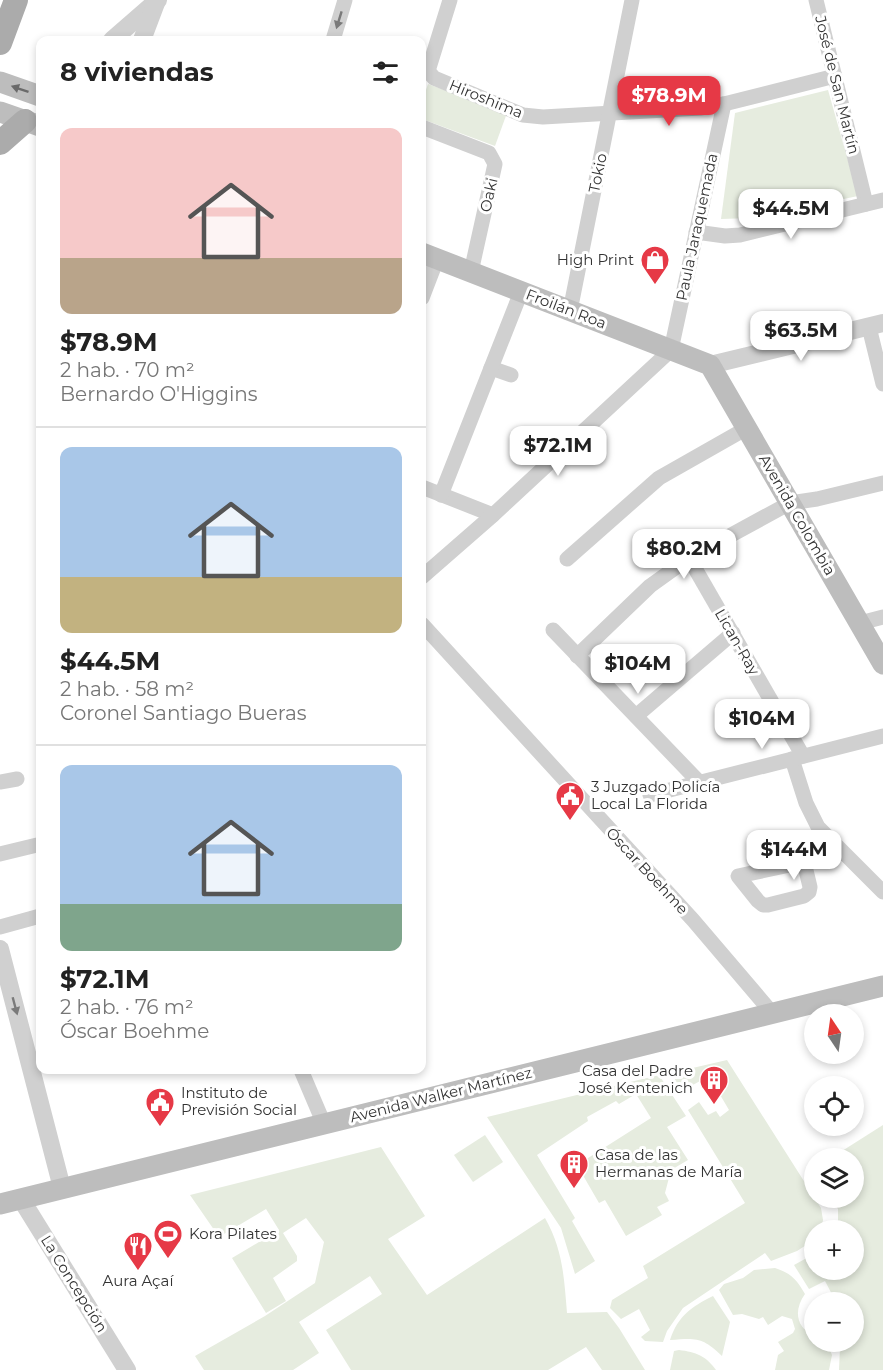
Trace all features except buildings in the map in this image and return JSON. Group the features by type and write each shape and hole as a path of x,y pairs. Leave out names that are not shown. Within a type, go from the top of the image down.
{"main road":[{"path":"0,43 16,0"},
{"path":"0,82 36,95"},
{"path":"0,112 33,124"},
{"path":"0,143 33,124"},
{"name":"Froilán Roa","path":"429,256 710,365"},
{"name":"Avenida Colombia","path":"710,365 883,664"},
{"name":"Avenida Walker Martínez","path":"0,1204 883,986"}],"street":[{"path":"334,36 345,0"},
{"name":"Hiroshima","path":"450,0 428,71 434,78 529,116 611,114 700,108 835,76"},
{"name":"Tokio","path":"570,311 632,0"},
{"name":"José de San Martín","path":"816,0 866,204"},
{"path":"117,36 158,1"},
{"path":"144,36 158,1"},
{"name":"Paula Jaraquemada","path":"671,350 724,104"},
{"name":"Oaki","path":"426,129 489,153 495,164 471,272"},
{"path":"696,232 725,236 740,235 883,200"},
{"path":"426,274 429,256"},
{"path":"441,495 521,292"},
{"path":"710,365 876,325 883,384"},
{"path":"426,573 671,350"},
{"path":"491,368 511,375"},
{"path":"567,559 659,478 747,428"},
{"path":"577,656 650,586 689,558 790,503 883,483"},
{"path":"426,489 492,514"},
{"name":"Lican-Ray","path":"689,558 733,633 798,758 806,803 813,820 823,833 883,892"},
{"path":"860,623 883,617"},
{"name":"Óscar Boehme","path":"426,628 693,920 773,1014"},
{"path":"553,630 700,783"},
{"path":"636,716 733,633"},
{"path":"650,795 883,736"},
{"path":"0,783 17,779"},
{"path":"0,854 36,845"},
{"path":"804,862 842,852"},
{"path":"0,927 36,917"},
{"path":"0,949 62,1188"},
{"path":"303,1074 324,1124"},
{"name":"La Concepción","path":"21,1198 128,1370"}],"shaded area":[{"path":"428,84 507,113 495,146 426,120"},
{"path":"828,90 858,196 752,218 721,219 735,113"},
{"path":"727,1060 804,1181 804,1208 821,1208 823,1220 804,1220 804,1246 771,1261 765,1253 683,1308 667,1331 663,1342 645,1341 641,1337 650,1330 639,1309 621,1319 610,1308 612,1300 648,1278 643,1266 745,1203 688,1110 699,1102 708,1115 716,1111 720,1117 729,1110 709,1076 682,1091 671,1073"},
{"path":"659,1075 686,1116 667,1127 688,1160 671,1170 665,1193 669,1201 657,1207 662,1215 626,1236 605,1200 599,1203 577,1165 651,1118 636,1094 619,1104 616,1101 587,1117 588,1121 537,1155 575,1218 572,1221 595,1261 575,1274 561,1228 487,1117"},
{"path":"883,1125 883,1370 839,1370 840,1352 864,1352 864,1292 831,1292 825,1281 809,1289 794,1265 804,1260 804,1280 864,1280 864,1220 838,1220 837,1208 864,1208 864,1148 847,1148"},
{"path":"485,1135 503,1162 473,1182 454,1155"},
{"path":"381,1147 425,1216 388,1239 427,1295 545,1218 559,1253 567,1313 607,1312 645,1370 602,1370 586,1347 548,1370 351,1370 326,1330 382,1294 370,1276 299,1322 319,1353 293,1370 204,1370 195,1356 265,1316 315,1283 324,1242 306,1218 283,1233 297,1256 297,1261 273,1278 286,1301 266,1313 232,1258 279,1230 266,1209 219,1237 190,1195"},
{"path":"775,1268 785,1272 799,1285 804,1292 798,1318 804,1329 804,1352 831,1352 829,1370 775,1370 778,1355 784,1351 778,1342 793,1333 795,1329 792,1319 782,1316 768,1325 763,1317 759,1319 742,1314 733,1315 719,1290 724,1284 743,1278 754,1270"},
{"path":"713,1296 730,1322 722,1356 699,1340 670,1340 681,1318 698,1304"},
{"path":"679,1350 700,1356 716,1370 670,1370 674,1351"}],"place":[{"name":"High Print","path":"655,286"},
{"name":"3 Juzgado Policía Local La Florida","path":"570,822"},
{"name":"Casa del Padre José Kentenich","path":"714,1106"},
{"name":"Instituto de Previsión Social","path":"160,1128"},
{"name":"Casa de las Hermanas de María","path":"574,1190"},
{"name":"Kora Pilates","path":"168,1260"},
{"name":"Aura Açaí","path":"138,1272"}]}
